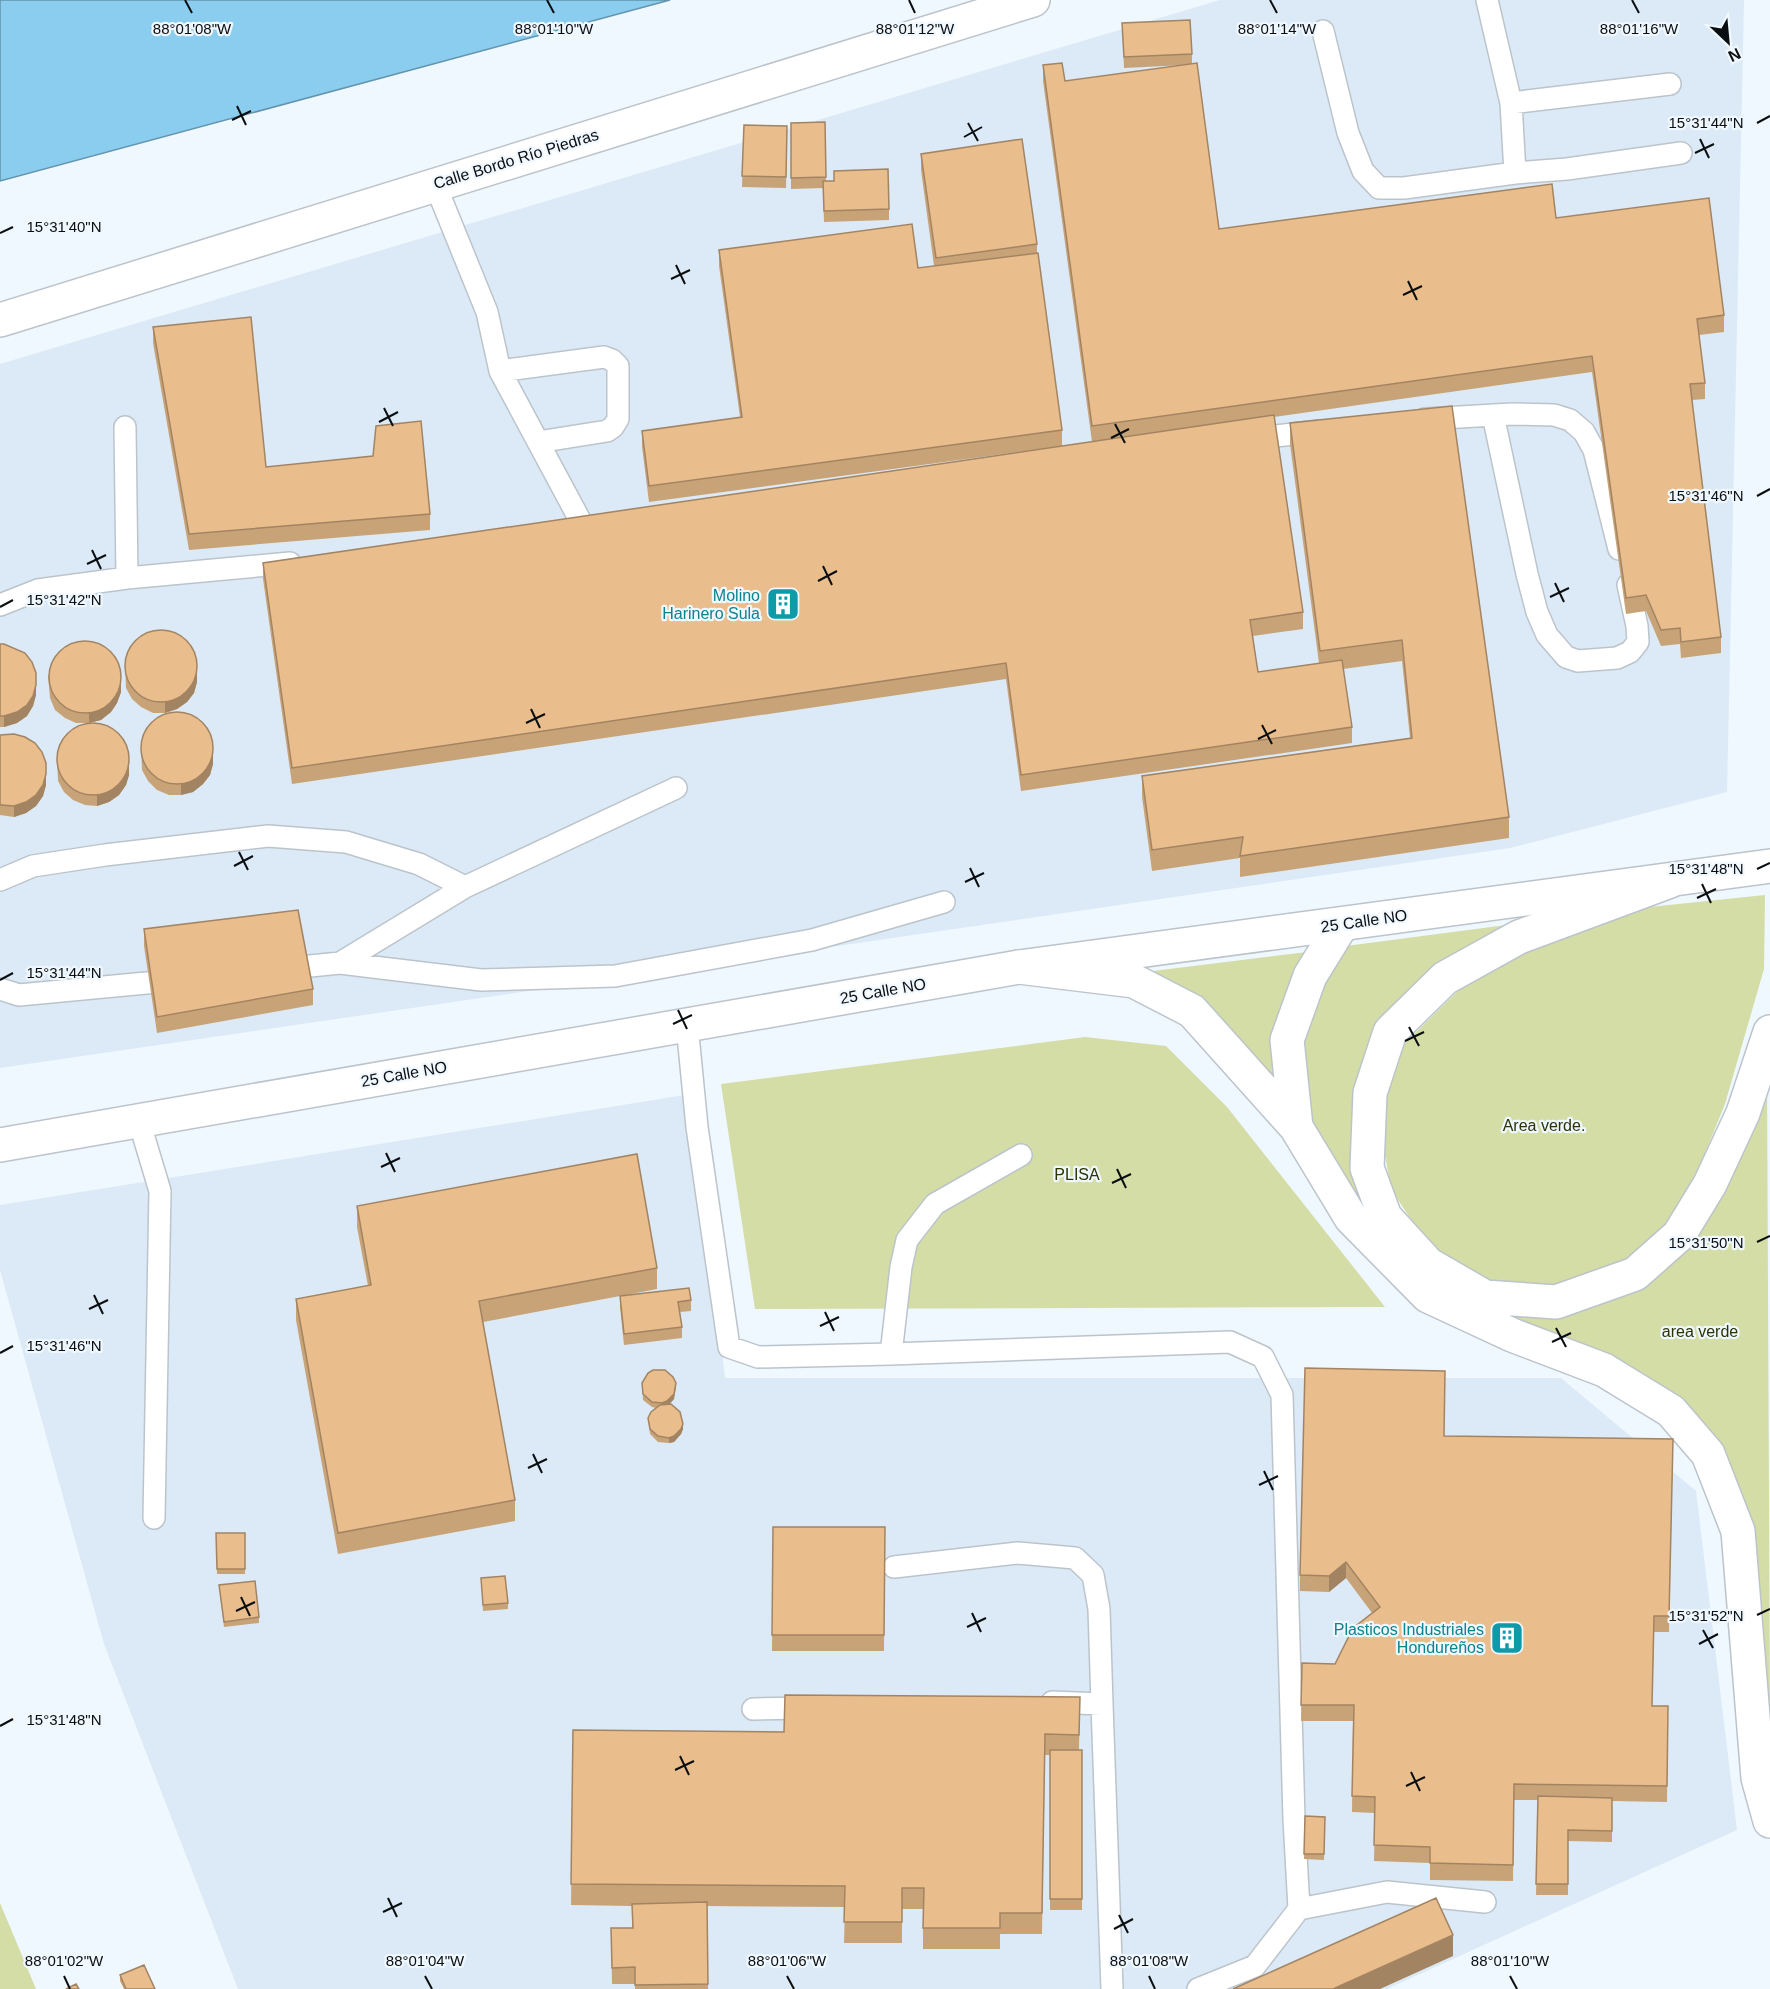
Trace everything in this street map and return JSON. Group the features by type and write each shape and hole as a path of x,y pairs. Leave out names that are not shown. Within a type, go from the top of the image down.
{"main road":[{"name":"Calle Bordo Río Piedras","path":"0,320 1033,0"},
{"name":"25 Calle NO","path":"0,1145 1019,967 1770,866"},
{"path":"1681,879 1519,937 1445,978 1390,1032 1370,1093 1367,1168 1385,1217 1428,1264 1485,1297 1556,1302 1635,1274 1679,1235 1710,1184 1743,1113 1770,1032"},
{"path":"1296,1127 1287,1040 1310,976 1342,924"},
{"path":"1019,967 1134,981 1192,1011 1296,1127 1351,1218 1428,1296 1512,1335 1604,1370 1671,1411 1708,1454 1738,1531 1758,1778 1770,1821"}],"lane":[{"path":"1487,0 1510,103 1515,173"},
{"path":"1323,31 1348,134 1363,171 1379,188 1404,188 1681,153"},
{"path":"1510,103 1670,84"},
{"path":"435,184 487,312 500,371 580,522"},
{"path":"500,371 604,357 612,360 618,366 618,419 614,427 607,431 538,442"},
{"path":"1405,421 1440,417 1493,415 1554,415 1569,420 1584,432 1594,450 1603,479 1637,626 1638,642 1630,652 1617,658 1578,661 1566,657 1547,635 1537,612 1527,574 1493,415"},
{"path":"124,427 127,578"},
{"path":"1226,442 1345,428"},
{"path":"558,526 604,519"},
{"path":"0,605 38,590 127,578 305,562"},
{"path":"340,963 465,887 676,788"},
{"path":"0,880 33,866 268,836 346,842 419,864 465,887"},
{"path":"258,971 340,963 481,980 615,976 812,940 944,902"},
{"path":"0,989 19,995 199,977"},
{"path":"687,1025 697,1127 729,1347 758,1357 1230,1342 1263,1357 1282,1395 1299,1909 1256,1966 1198,1989"},
{"path":"139,1121 160,1191 153,1518"},
{"path":"891,1354 902,1267 908,1240 935,1204 1021,1155"},
{"path":"894,1567 1018,1553 1075,1558 1093,1575 1100,1609 1112,1989"},
{"path":"1030,1702 1102,1704"},
{"path":"753,1709 834,1707"},
{"path":"1299,1909 1387,1892 1485,1902"}],"shaded area":[{"name":"Molino Harinero Sula","path":"1220,0 1744,0 1727,792 1510,848 0,1068 0,364"},
{"path":"691,1094 725,1378 1561,1378 1696,1491 1737,1830 1387,1989 238,1989 104,1644 0,1270 0,1205"}],"green space":[{"name":"Area verde.","path":"1765,895 1764,969 1725,1104 1695,1178 1665,1229 1627,1261 1558,1286 1494,1282 1438,1253 1391,1189 1384,1149 1387,1088 1404,1044 1461,988 1525,952 1640,908"},
{"path":"1514,924 1393,1007 1370,1217 1309,1118 1303,1043 1322,986 1346,946"},
{"path":"1307,952 1289,986 1271,1040 1276,1085 1203,1001 1153,971"},
{"name":"PLISA","path":"1085,1037 1166,1046 1227,1107 1385,1307 755,1309 721,1084"},
{"name":"area verde","path":"1767,1079 1770,1717 1751,1525 1718,1440 1689,1408 1494,1312 1565,1315 1649,1285 1693,1242"},
{"path":"0,1903 36,1989 0,1989"}],"water":[{"path":"0,0 670,0 0,181"}],"building":[{"path":"1190,20 1192,54 1124,57 1122,23"},
{"path":"1062,63 1065,81 1197,63 1219,229 1552,184 1556,218 1709,198 1724,315 1697,319 1705,383 1690,384 1721,637 1681,642 1680,628 1661,630 1646,595 1626,598 1592,356 1092,426 1043,65"},
{"path":"825,122 826,177 791,178 791,123"},
{"path":"744,125 787,126 786,177 742,176"},
{"path":"1022,139 1037,244 936,258 921,154"},
{"path":"888,169 889,209 824,211 823,181 834,181 834,171"},
{"path":"912,224 918,268 1038,253 1062,430 649,486 642,431 742,417 719,250"},
{"path":"251,317 266,467 373,456 376,426 421,421 430,514 189,534 153,327"},
{"path":"1452,406 1509,817 1240,856 1243,837 1152,850 1142,776 1412,738 1402,640 1320,651 1290,423"},
{"name":"Molino Harinero Sula","path":"1274,415 1303,612 1250,620 1258,672 1342,660 1352,727 1021,775 1006,663 292,768 263,563"},
{"path":"161,630 181,636 191,646 197,666 191,686 181,696 161,702 141,696 131,686 125,666 131,646 141,636"},
{"path":"85,641 105,647 115,657 121,677 115,697 105,707 85,713 65,707 55,697 49,677 55,657 65,647"},
{"path":"0,644 25,653 36,673 33,696 27,705 17,712 4,716 0,716"},
{"path":"177,712 197,718 207,728 213,748 207,768 197,778 177,784 157,778 147,768 141,748 147,728 157,718"},
{"path":"93,723 113,729 123,739 129,759 123,779 113,789 93,795 73,789 63,779 57,759 63,739 73,729"},
{"path":"14,734 35,743 46,763 46,774 43,785 36,795 26,802 14,806 0,805 0,735"},
{"path":"298,910 313,989 157,1017 144,929"},
{"path":"637,1154 657,1268 479,1301 515,1500 338,1533 296,1299 371,1285 357,1206"},
{"path":"689,1288 691,1300 678,1302 682,1327 624,1334 620,1296"},
{"name":"Plasticos Industriales Hondureños","path":"1305,1368 1445,1371 1444,1436 1673,1439 1669,1616 1654,1616 1652,1706 1668,1706 1667,1786 1514,1784 1513,1865 1430,1863 1430,1847 1374,1845 1375,1797 1352,1796 1354,1705 1301,1705 1302,1663 1335,1664 1353,1628 1380,1607 1346,1562 1329,1576 1300,1575"},
{"path":"653,1370 665,1370 676,1383 674,1394 662,1403 652,1402 643,1394 642,1383 648,1373"},
{"path":"671,1404 680,1412 683,1424 681,1429 669,1438 658,1436 650,1429 648,1418 651,1412 660,1405"},
{"path":"773,1527 885,1527 884,1635 772,1635"},
{"path":"216,1533 245,1533 245,1569 217,1569"},
{"path":"505,1576 508,1603 483,1605 481,1578"},
{"path":"255,1581 259,1617 224,1622 219,1585"},
{"path":"785,1695 1080,1697 1079,1735 1045,1734 1042,1913 1000,1913 1000,1928 923,1928 924,1888 902,1888 902,1922 844,1922 845,1886 571,1884 573,1730 784,1732"},
{"path":"1050,1750 1082,1750 1082,1899 1050,1899"},
{"path":"1538,1796 1612,1798 1612,1831 1568,1830 1568,1884 1536,1884"},
{"path":"1305,1816 1325,1817 1324,1854 1304,1854"},
{"path":"1436,1898 1453,1935 1333,1989 1233,1989"},
{"path":"707,1902 708,1984 635,1985 635,1967 612,1968 611,1928 633,1928 632,1904"},
{"path":"144,1965 155,1989 126,1989 120,1975"},
{"path":"76,1984 79,1989 66,1989"}],"place":[{"name":"Molino Harinero Sula","path":"783,604"},
{"name":"Plasticos Industriales Hondureños","path":"1507,1638"}]}
